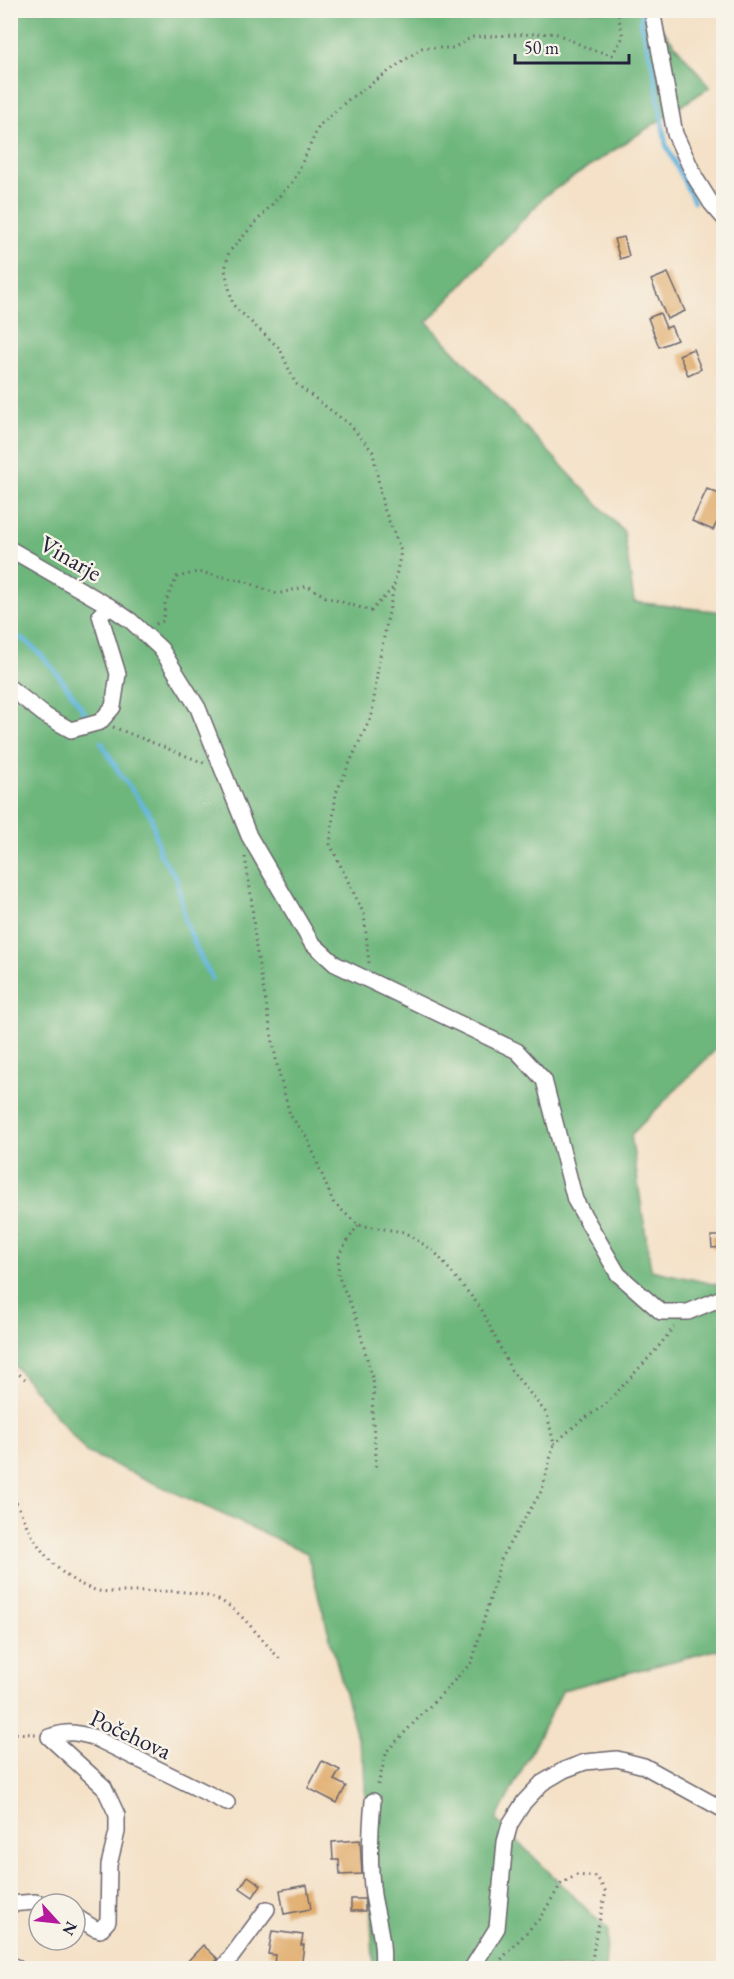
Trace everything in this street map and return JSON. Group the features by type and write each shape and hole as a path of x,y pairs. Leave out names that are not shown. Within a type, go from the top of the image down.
{"street":[{"path":"652,10 675,134 696,179 723,218"},
{"name":"Vinarje","path":"10,549 109,606 131,621 161,649 198,708 249,836 311,942 334,964 517,1051 544,1080 575,1200 618,1274 661,1312 688,1312"},
{"path":"10,688 46,716 71,730 100,722 113,707 118,674 100,615 109,606"},
{"path":"688,1312 723,1298"},
{"name":"Počehova","path":"49,1737 74,1732 93,1737 227,1803"},
{"name":"Počehova","path":"49,1737 105,1787 117,1815 117,1832 109,1865 108,1922 100,1930 87,1924"},
{"path":"472,1968 497,1928 504,1842 510,1824 524,1802 542,1784 564,1770 585,1762 617,1759 644,1766 723,1809"},
{"path":"373,1802 370,1830 373,1895 381,1927 382,1968"},
{"path":"10,1904 27,1903"},
{"path":"223,1968 267,1909"},
{"path":"10,1965 17,1968"}],"path":[{"path":"371,982 364,914 330,844 336,793 372,714 378,667 401,551 383,506 373,452 350,425 294,382 280,349 233,305 225,270 229,252 294,180 319,126 348,100 423,48 453,48 472,37 555,33 592,50 612,55 623,37 617,10"},
{"path":"131,621 149,627 163,621 165,603 177,577 198,572 244,581 277,594 308,586 326,597 371,611 394,587"},
{"path":"100,722 223,770"},
{"path":"249,836 244,861 251,895 256,948 277,1065 290,1115 307,1137 333,1202 358,1225 404,1232 434,1251 481,1308 511,1370 547,1414 554,1444 542,1490 502,1556 472,1662 387,1751 373,1802"},
{"path":"358,1225 339,1254 338,1275 356,1317 374,1384 372,1413 375,1471"},
{"path":"554,1444 578,1423 606,1404 688,1312"},
{"path":"10,1367 25,1379"},
{"path":"10,1492 45,1556 66,1576 90,1589 99,1591 209,1596 233,1609 280,1659"},
{"path":"10,1733 35,1733 49,1737"},
{"path":"493,1968 540,1918 561,1884 577,1875 597,1877 606,1892 591,1968"}],"green space":[{"path":"10,11 647,11 710,87 546,195 427,322 624,532 634,602 723,612 723,1042 631,1135 651,1270 723,1286 723,1648 563,1690 496,1820 608,1930 605,1968 371,1968 373,1961 364,1763 307,1553 86,1452 11,1361"}],"building":[{"path":"624,237 629,256 620,259 614,239"},
{"path":"668,273 685,311 667,319 651,280"},
{"path":"660,313 666,328 671,326 677,340 659,347 648,318"},
{"path":"693,349 701,369 688,375 679,355"},
{"path":"707,489 724,496 724,509 713,530 692,521"},
{"path":"711,1236 724,1236 724,1247 712,1248"},
{"path":"322,1761 340,1770 334,1780 346,1786 337,1803 308,1788"},
{"path":"360,1840 362,1874 340,1875 339,1860 333,1860 332,1842"},
{"path":"248,1876 261,1885 253,1897 240,1888"},
{"path":"307,1885 311,1909 284,1914 280,1890"},
{"path":"351,1899 365,1899 365,1911 351,1911"},
{"path":"272,1931 303,1935 301,1968 274,1964 275,1955 268,1954"},
{"path":"203,1945 218,1959 209,1968 187,1968 189,1967 185,1964"}],"waterway":[{"path":"642,10 641,24 653,67 666,145 694,202"},
{"path":"717,226 724,232"},
{"path":"10,634 21,638 43,657 65,684 89,720"},
{"path":"101,742 120,774 151,816 160,854 177,879 185,920 212,979"}]}
